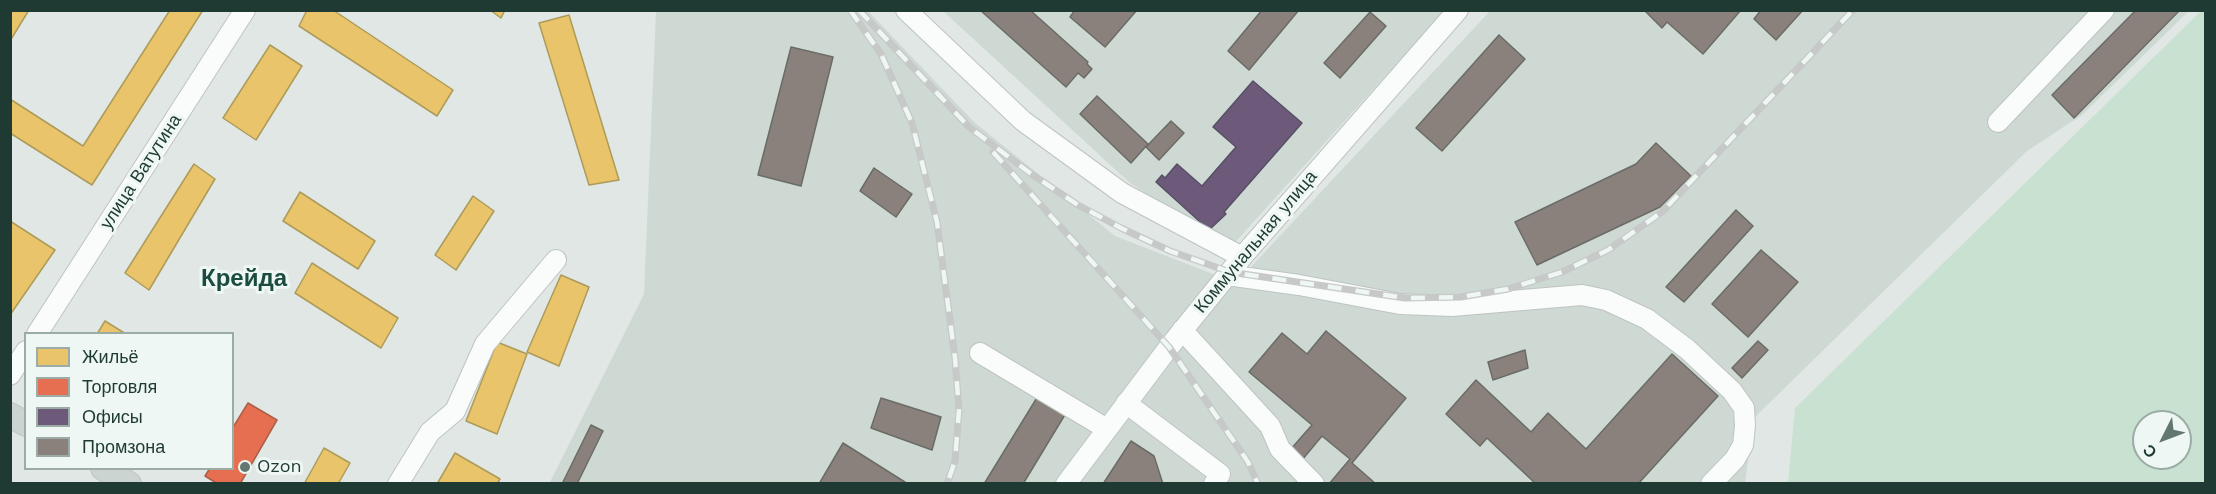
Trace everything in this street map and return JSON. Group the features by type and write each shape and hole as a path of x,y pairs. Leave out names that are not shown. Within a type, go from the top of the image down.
{"main road":[{"path":"10,415 24,423"},
{"path":"106,470 129,483"}],"street":[{"name":"улица Ватутина","path":"38,332 245,10"},
{"path":"906,10 1023,121 1122,193 1242,257"},
{"name":"Коммунальная улица","path":"1066,483 1182,330 1227,275 1458,10"},
{"path":"1998,122 2104,10"},
{"path":"398,483 425,426 455,411 485,344 556,260"},
{"path":"1227,275 1299,285 1400,304 1452,306 1582,295 1606,300 1647,319 1687,349 1732,391 1744,408 1743,445 1735,459 1711,483"},
{"path":"1182,330 1270,426 1280,448 1314,483"},
{"path":"980,353 1107,429"},
{"path":"1126,403 1220,474 1214,483"}],"shaded area":[{"path":"656,11 868,11 974,122 1115,236 1236,283 1490,11 2189,11 2082,115 2027,151 1754,418 1745,483 549,484 644,294"},
{"path":"943,11 1444,11 1230,248 1130,183"}],"green space":[{"path":"2201,11 2206,11 2205,483 1788,483 1795,408"}],"building: Жильё":[{"path":"10,10 29,10 10,41"},
{"path":"170,10 203,10 92,185 10,133 10,99 83,146"},
{"path":"307,10 333,10 453,90 437,116 299,26"},
{"path":"490,10 505,10 501,18"},
{"path":"569,15 619,180 589,185 539,23"},
{"path":"270,45 302,66 256,140 223,118"},
{"path":"194,164 215,179 149,290 125,273"},
{"path":"300,192 375,241 358,269 283,221"},
{"path":"473,196 494,211 456,270 435,255"},
{"path":"10,221 55,250 10,315"},
{"path":"312,263 398,318 381,348 295,293"},
{"path":"561,275 589,287 559,366 527,352"},
{"path":"105,321 123,332 98,332"},
{"path":"497,342 527,354 497,434 466,421"},
{"path":"324,448 350,463 338,484 304,484"},
{"path":"455,453 500,479 497,484 437,484"}],"building: Торговля":[{"path":"248,403 277,420 240,484 218,484 205,476 209,470 234,470 234,426"}],"building: Офисы":[{"path":"1253,81 1302,123 1224,212 1226,214 1209,230 1156,182 1162,175 1165,178 1177,164 1202,186 1236,147 1213,127"}],"building: Промзона":[{"path":"980,10 1030,10 1088,62 1087,64 1092,69 1084,78 1078,73 1066,87"},
{"path":"1075,10 1137,10 1105,47 1070,17"},
{"path":"1262,10 1299,10 1249,70 1228,51"},
{"path":"1644,10 1741,10 1703,54 1667,22 1662,28"},
{"path":"1761,10 1803,10 1776,40 1754,19"},
{"path":"2136,10 2180,10 2074,118 2052,95"},
{"path":"1370,12 1386,26 1340,78 1324,63"},
{"path":"1499,35 1525,59 1442,151 1416,128"},
{"path":"791,47 833,57 801,186 758,175"},
{"path":"1097,96 1148,144 1131,163 1080,114"},
{"path":"1171,121 1184,133 1159,160 1146,147"},
{"path":"1656,143 1691,176 1660,207 1537,265 1515,222 1636,164"},
{"path":"874,168 912,194 896,217 860,191"},
{"path":"1736,210 1753,226 1684,302 1666,287"},
{"path":"1761,250 1798,282 1748,337 1712,304"},
{"path":"1326,331 1406,398 1352,463 1376,484 1329,484 1350,459 1322,436 1302,460 1290,450 1312,425 1249,372 1282,333 1307,354"},
{"path":"1758,341 1768,350 1742,378 1732,368"},
{"path":"1525,350 1528,368 1493,380 1488,362"},
{"path":"1672,354 1718,396 1638,484 1536,484 1487,438 1480,446 1446,414 1476,380 1531,432 1548,413 1586,449"},
{"path":"1038,396 1066,413 1023,484 984,484"},
{"path":"881,398 941,417 932,450 871,428"},
{"path":"591,425 603,431 577,484 562,484"},
{"path":"1131,441 1154,456 1163,484 1103,484"},
{"path":"843,443 908,484 819,484"}],"railway":[{"path":"850,10 881,54 912,123 937,222 955,358 959,410 955,461 947,484"},
{"path":"859,10 969,127 1030,173 1078,205 1121,228 1170,251 1230,272 1405,298 1461,297 1508,289 1562,272 1608,250 1662,212 1853,10"},
{"path":"993,152 1169,347 1248,462 1258,484"}],"place":[{"name":"Ozon","path":"245,467"}],"district":[{"name":"Крейда","path":"244,279"}]}
